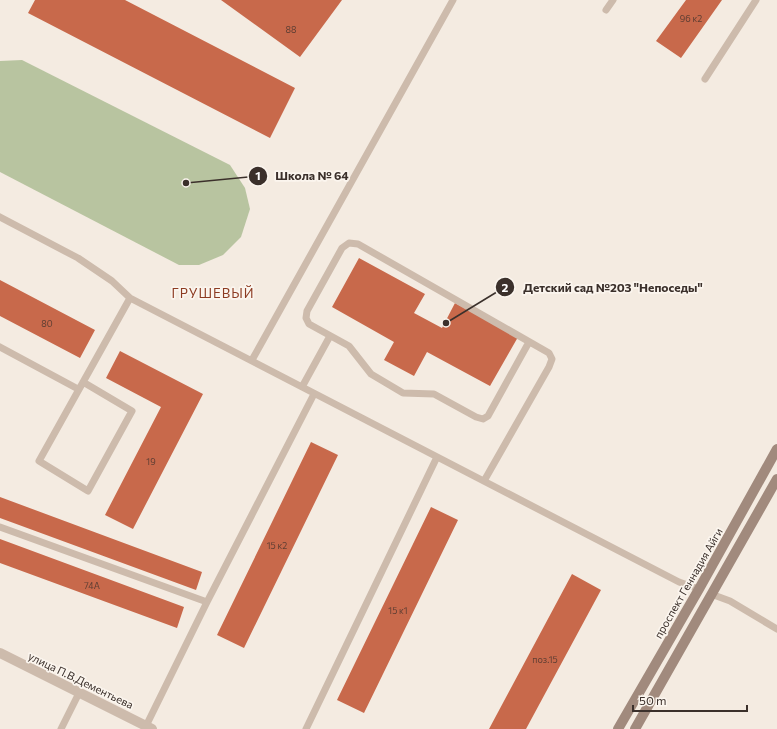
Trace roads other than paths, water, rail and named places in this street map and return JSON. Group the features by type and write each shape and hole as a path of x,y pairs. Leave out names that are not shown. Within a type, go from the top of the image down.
{"main road":[{"name":"проспект Геннадия Айги","path":"618,729 777,449"},
{"path":"635,729 777,480"},
{"path":"698,590 711,594"}],"street":[{"name":"улица П.В.Дементьева","path":"0,653 149,728"}],"lane":[{"path":"252,360 453,0"},
{"path":"606,10 613,0"},
{"path":"705,79 756,0"},
{"path":"0,217 78,258 112,281 130,298 679,582 698,590"},
{"path":"484,481 549,368 552,359 549,353 358,244 349,243 342,248 307,311 306,318 309,324 349,346 371,374 403,393 434,394 476,417 483,419 488,416 529,342"},
{"path":"82,382 132,411 88,491 39,461 78,389 82,382 130,298"},
{"path":"302,387 330,336"},
{"path":"0,347 78,389"},
{"path":"149,728 207,602 314,394"},
{"path":"306,729 437,457"},
{"path":"0,527 207,602"},
{"path":"711,594 730,602 777,629"},
{"path":"61,729 79,693"}],"place":[{"name":"Школа № 64","path":"186,183"},
{"name":"Детский сад №203 \"Непоседы\"","path":"446,323"}],"district":[{"name":"ГРУШЕВЫЙ","path":"213,293"}]}
